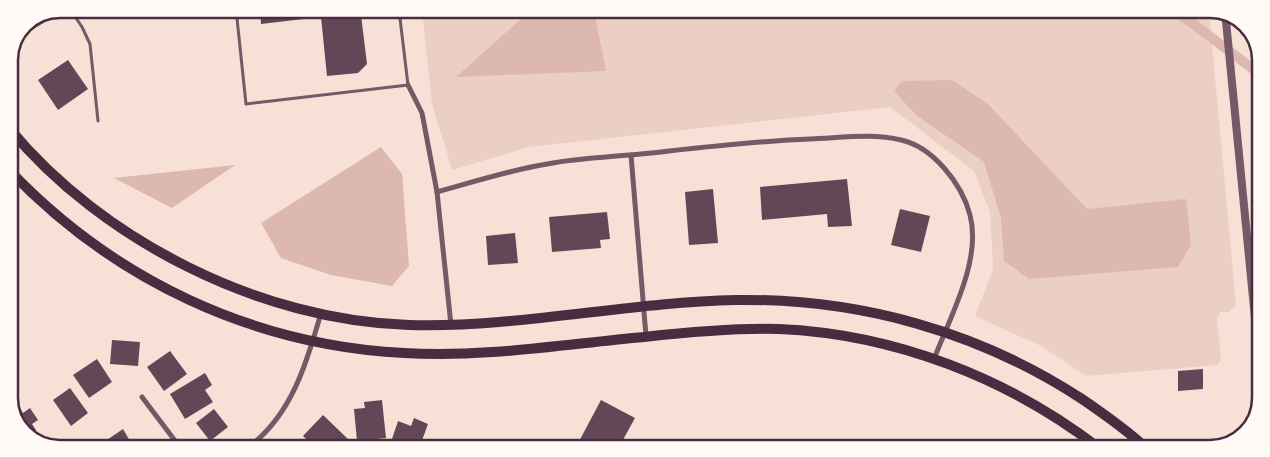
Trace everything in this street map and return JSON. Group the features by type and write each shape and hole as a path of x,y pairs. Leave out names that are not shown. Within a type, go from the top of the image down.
{"main road":[{"path":"18,137 52,173 94,209 133,236 181,263 225,284 275,302 362,321 407,325 451,325 734,300 790,300 838,306 894,317 945,332 1049,378 1098,409 1136,440"},
{"path":"18,179 71,230 112,258 156,284 255,327 355,349 405,354 453,353 726,330 778,329 824,333 880,344 934,359 980,376 1034,404 1087,440"}],"street":[{"path":"1226,21 1252,289"},
{"path":"408,85 422,113 437,192 451,325"},
{"path":"437,192 548,163 768,140 876,137 902,140 931,154 962,196 970,214 974,236 969,264 934,359"},
{"path":"631,155 646,336"},
{"path":"256,440 275,421 293,396 321,313"},
{"path":"142,397 174,440"}],"lane":[{"path":"76,18 90,44 98,121"},
{"path":"237,18 246,104 408,85 400,18"}],"shaded area":[{"path":"423,18 1210,18 1236,305 1229,312 1221,312 1217,317 1221,360 1217,365 1086,376 1041,346 975,316 993,269 990,212 974,171 890,107 529,147 452,170 432,104"},
{"path":"522,18 596,18 606,71 456,77"},
{"path":"952,80 988,104 1087,209 1186,199 1191,245 1178,267 1029,279 1004,261 1001,218 984,162 916,115 894,91 902,81"},
{"path":"381,147 402,174 409,266 392,286 331,275 281,258 261,223"},
{"path":"235,165 172,208 114,178"}],"building":[{"path":"261,18 312,18 261,24"},
{"path":"321,18 361,18 367,64 358,73 327,76"},
{"path":"68,60 88,89 58,110 38,80"},
{"path":"847,179 852,226 828,227 827,214 762,220 760,187"},
{"path":"713,189 718,243 689,245 685,192"},
{"path":"900,209 930,216 921,252 891,245"},
{"path":"607,212 610,239 600,240 601,248 552,252 549,217"},
{"path":"515,233 518,263 488,265 486,236"},
{"path":"112,340 140,342 138,366 110,364"},
{"path":"170,351 187,374 164,391 147,367"},
{"path":"97,359 112,382 89,398 73,375"},
{"path":"1203,369 1203,389 1178,391 1178,371"},
{"path":"205,373 212,385 205,390 213,402 185,419 170,394"},
{"path":"70,388 88,413 71,426 53,400"},
{"path":"382,400 386,438 357,440 354,409 365,408 364,402"},
{"path":"601,400 635,418 623,440 580,440"},
{"path":"19,408 23,413 30,408 38,420 32,424 36,430 26,423"},
{"path":"214,409 228,427 209,440 196,423"},
{"path":"323,415 348,439 307,440 303,436"},
{"path":"414,418 428,424 422,440 392,439 398,421 411,426"},
{"path":"123,429 129,440 107,440"}],"waterway":[{"path":"1185,18 1252,68"}]}
